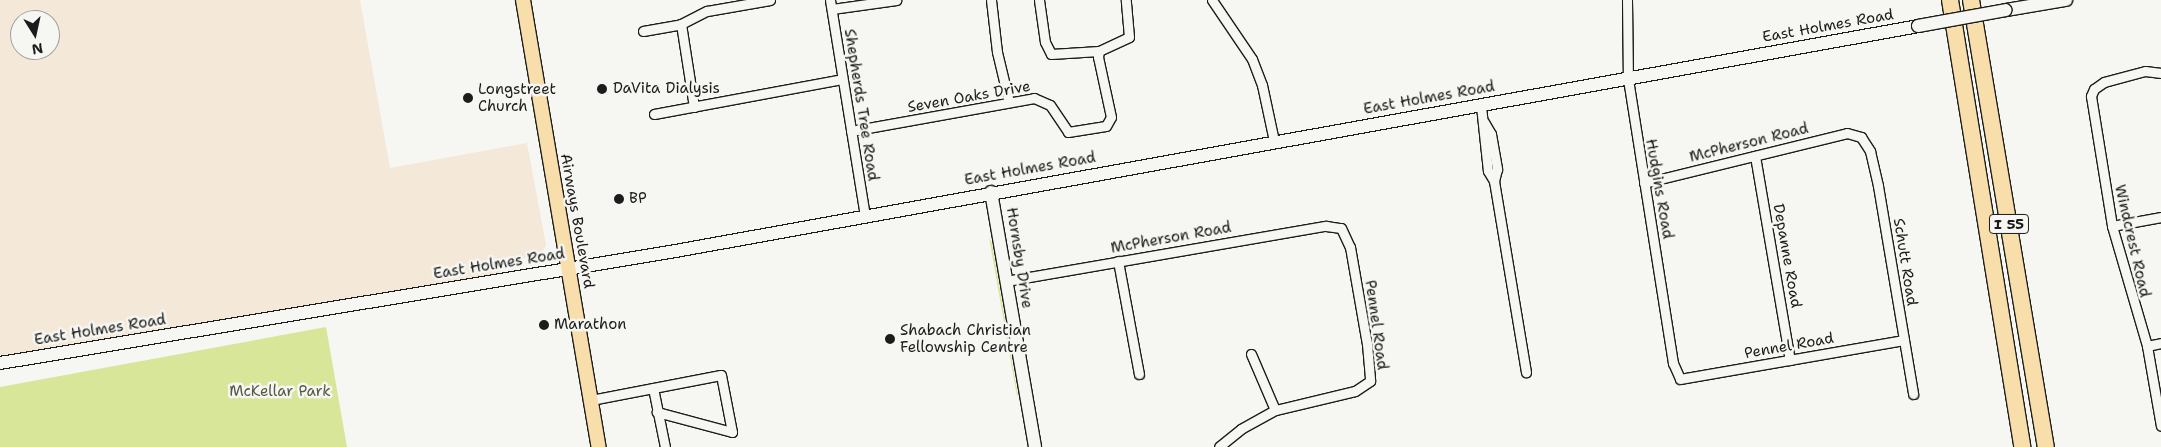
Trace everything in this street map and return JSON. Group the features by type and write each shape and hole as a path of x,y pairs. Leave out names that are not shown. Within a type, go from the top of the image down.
{"highway":[{"name":"I 55","path":"1950,0 2022,447"},
{"name":"I 55","path":"1972,0 2046,447"}],"main road":[{"name":"Airways Boulevard","path":"523,0 599,447"},
{"name":"East Holmes Road","path":"0,363 569,269 2066,0"},
{"name":"Hornsby Drive","path":"991,192 1035,447"}],"street":[{"path":"643,31 681,24 700,13 731,3 770,0"},
{"path":"831,5 896,0"},
{"path":"991,0 997,52 1009,102"},
{"path":"1039,0 1045,42 1051,54 1099,52 1129,37 1126,0"},
{"path":"1212,0 1252,59 1262,85 1274,141"},
{"name":"Hudgins Road","path":"1627,0 1628,79 1673,363 1680,379"},
{"name":"Shepherds Tree Road","path":"831,5 865,215"},
{"path":"681,24 694,106"},
{"name":"Seven Oaks Drive","path":"851,131 991,108 1009,102 1034,98 1044,100 1068,132 1106,126 1111,117 1099,65 1099,52"},
{"name":"Windcrest Road","path":"2161,72 2145,72 2123,76 2094,89 2091,100 2112,226 2147,346 2161,426"},
{"path":"654,114 842,79"},
{"path":"1481,106 1484,122 1482,135 1488,171 1494,181 1526,372"},
{"name":"McPherson Road","path":"1644,184 1846,132 1861,137"},
{"name":"Schutt Road","path":"1861,137 1870,151 1878,186 1913,394"},
{"name":"Depanne Road","path":"1755,156 1790,360"},
{"path":"2112,226 2161,217"},
{"name":"McPherson Road","path":"1006,281 1326,226 1341,228"},
{"name":"Pennel Road","path":"1219,447 1241,429 1275,410 1356,391 1370,381 1367,343 1350,247 1341,228"},
{"path":"1118,262 1139,374"},
{"name":"Pennel Road","path":"1680,379 1904,340"},
{"path":"2147,346 2161,343"},
{"path":"1251,354 1275,410"},
{"path":"590,400 721,375 732,432 657,412"},
{"path":"653,388 664,447"}],"shaded area":[{"path":"0,0 360,0 390,168 527,143 546,245 542,253 500,265 500,275 0,357"}],"green space":[{"path":"989,237 992,244 1018,396 1017,396"},
{"name":"McKellar Park","path":"326,327 347,447 0,447 0,387"}],"place":[{"name":"DaVita Dialysis","path":"602,89"},
{"name":"Longstreet Church","path":"468,98"},
{"name":"BP","path":"619,199"},
{"name":"Marathon","path":"544,325"},
{"name":"Shabach Christian Fellowship Centre","path":"890,339"}]}
